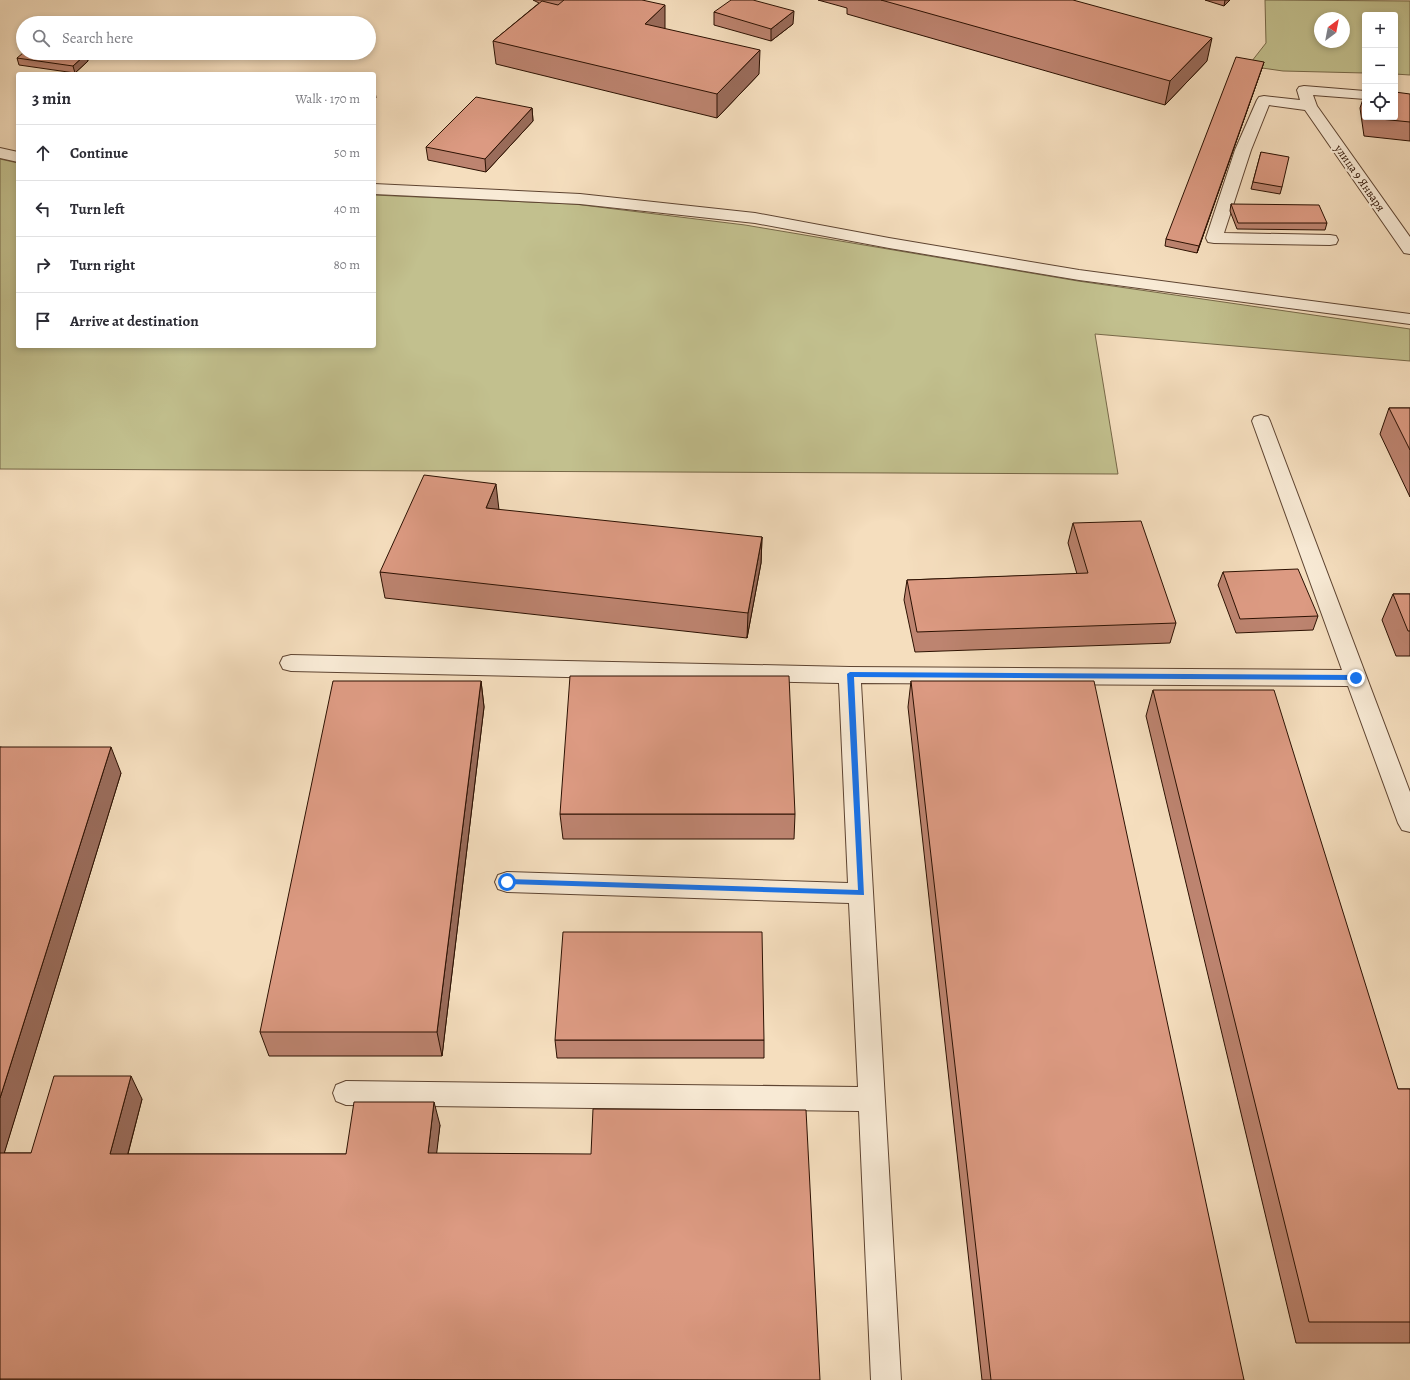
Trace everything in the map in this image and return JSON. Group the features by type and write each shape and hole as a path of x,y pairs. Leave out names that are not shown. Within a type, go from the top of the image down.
{"street":[{"path":"1330,240 1214,238 1243,150 1264,100 1310,106 1304,90 1362,95"},
{"name":"улица 9 Января","path":"1310,106 1410,249"},
{"path":"0,153 16,157"},
{"path":"376,189 580,199 755,218 889,243 1079,275 1410,319"},
{"path":"1261,421 1410,823"},
{"path":"291,663 850,674 1356,678"},
{"path":"850,674 886,1380"},
{"path":"507,882 861,893"},
{"path":"346,1093 872,1099"}],"shaded area":[{"path":"1265,0 1410,1 1410,75 1398,74 1398,12 1362,12 1362,73 1283,71 1248,66 1266,43"},
{"path":"0,159 16,163 16,348 376,348 376,195 574,204 745,225 1078,281 1410,329 1410,361 1095,334 1118,474 0,469"}],"building":[{"path":"564,0 642,0 665,5 645,24 760,50 717,94 493,41 542,1 558,5"},
{"path":"731,0 753,0 794,11 771,29 714,12"},
{"path":"881,0 1073,0 1212,38 1170,81"},
{"path":"1236,57 1264,62 1199,246 1166,239"},
{"path":"31,60 80,60 73,66"},
{"path":"1398,92 1410,94 1410,122 1390,120 1398,120"},
{"path":"476,97 532,108 485,159 426,147"},
{"path":"1261,152 1289,157 1282,187 1253,182"},
{"path":"1231,204 1319,205 1327,223 1238,223"},
{"path":"1389,408 1410,408 1410,450"},
{"path":"424,475 496,484 486,508 762,537 748,613 380,572"},
{"path":"1141,521 1176,623 917,632 907,580 1088,573 1073,523"},
{"path":"1298,569 1318,616 1240,619 1223,572"},
{"path":"1393,594 1410,594 1410,631 1408,631"},
{"path":"570,676 789,676 795,814 560,814"},
{"path":"333,681 481,681 437,1032 260,1032"},
{"path":"911,681 1094,681 1244,1380 991,1380"},
{"path":"1153,690 1274,690 1398,1089 1410,1089 1410,1322 1309,1322"},
{"path":"0,747 111,747 0,1098"},
{"path":"563,932 762,932 764,1040 555,1040"},
{"path":"54,1076 131,1076 110,1154 346,1154 354,1102 434,1102 428,1153 591,1154 593,1109 806,1110 820,1380 0,1379 0,1153 31,1153"}],"route":[{"path":"507,882 861,893 850,674 1356,678"}]}
